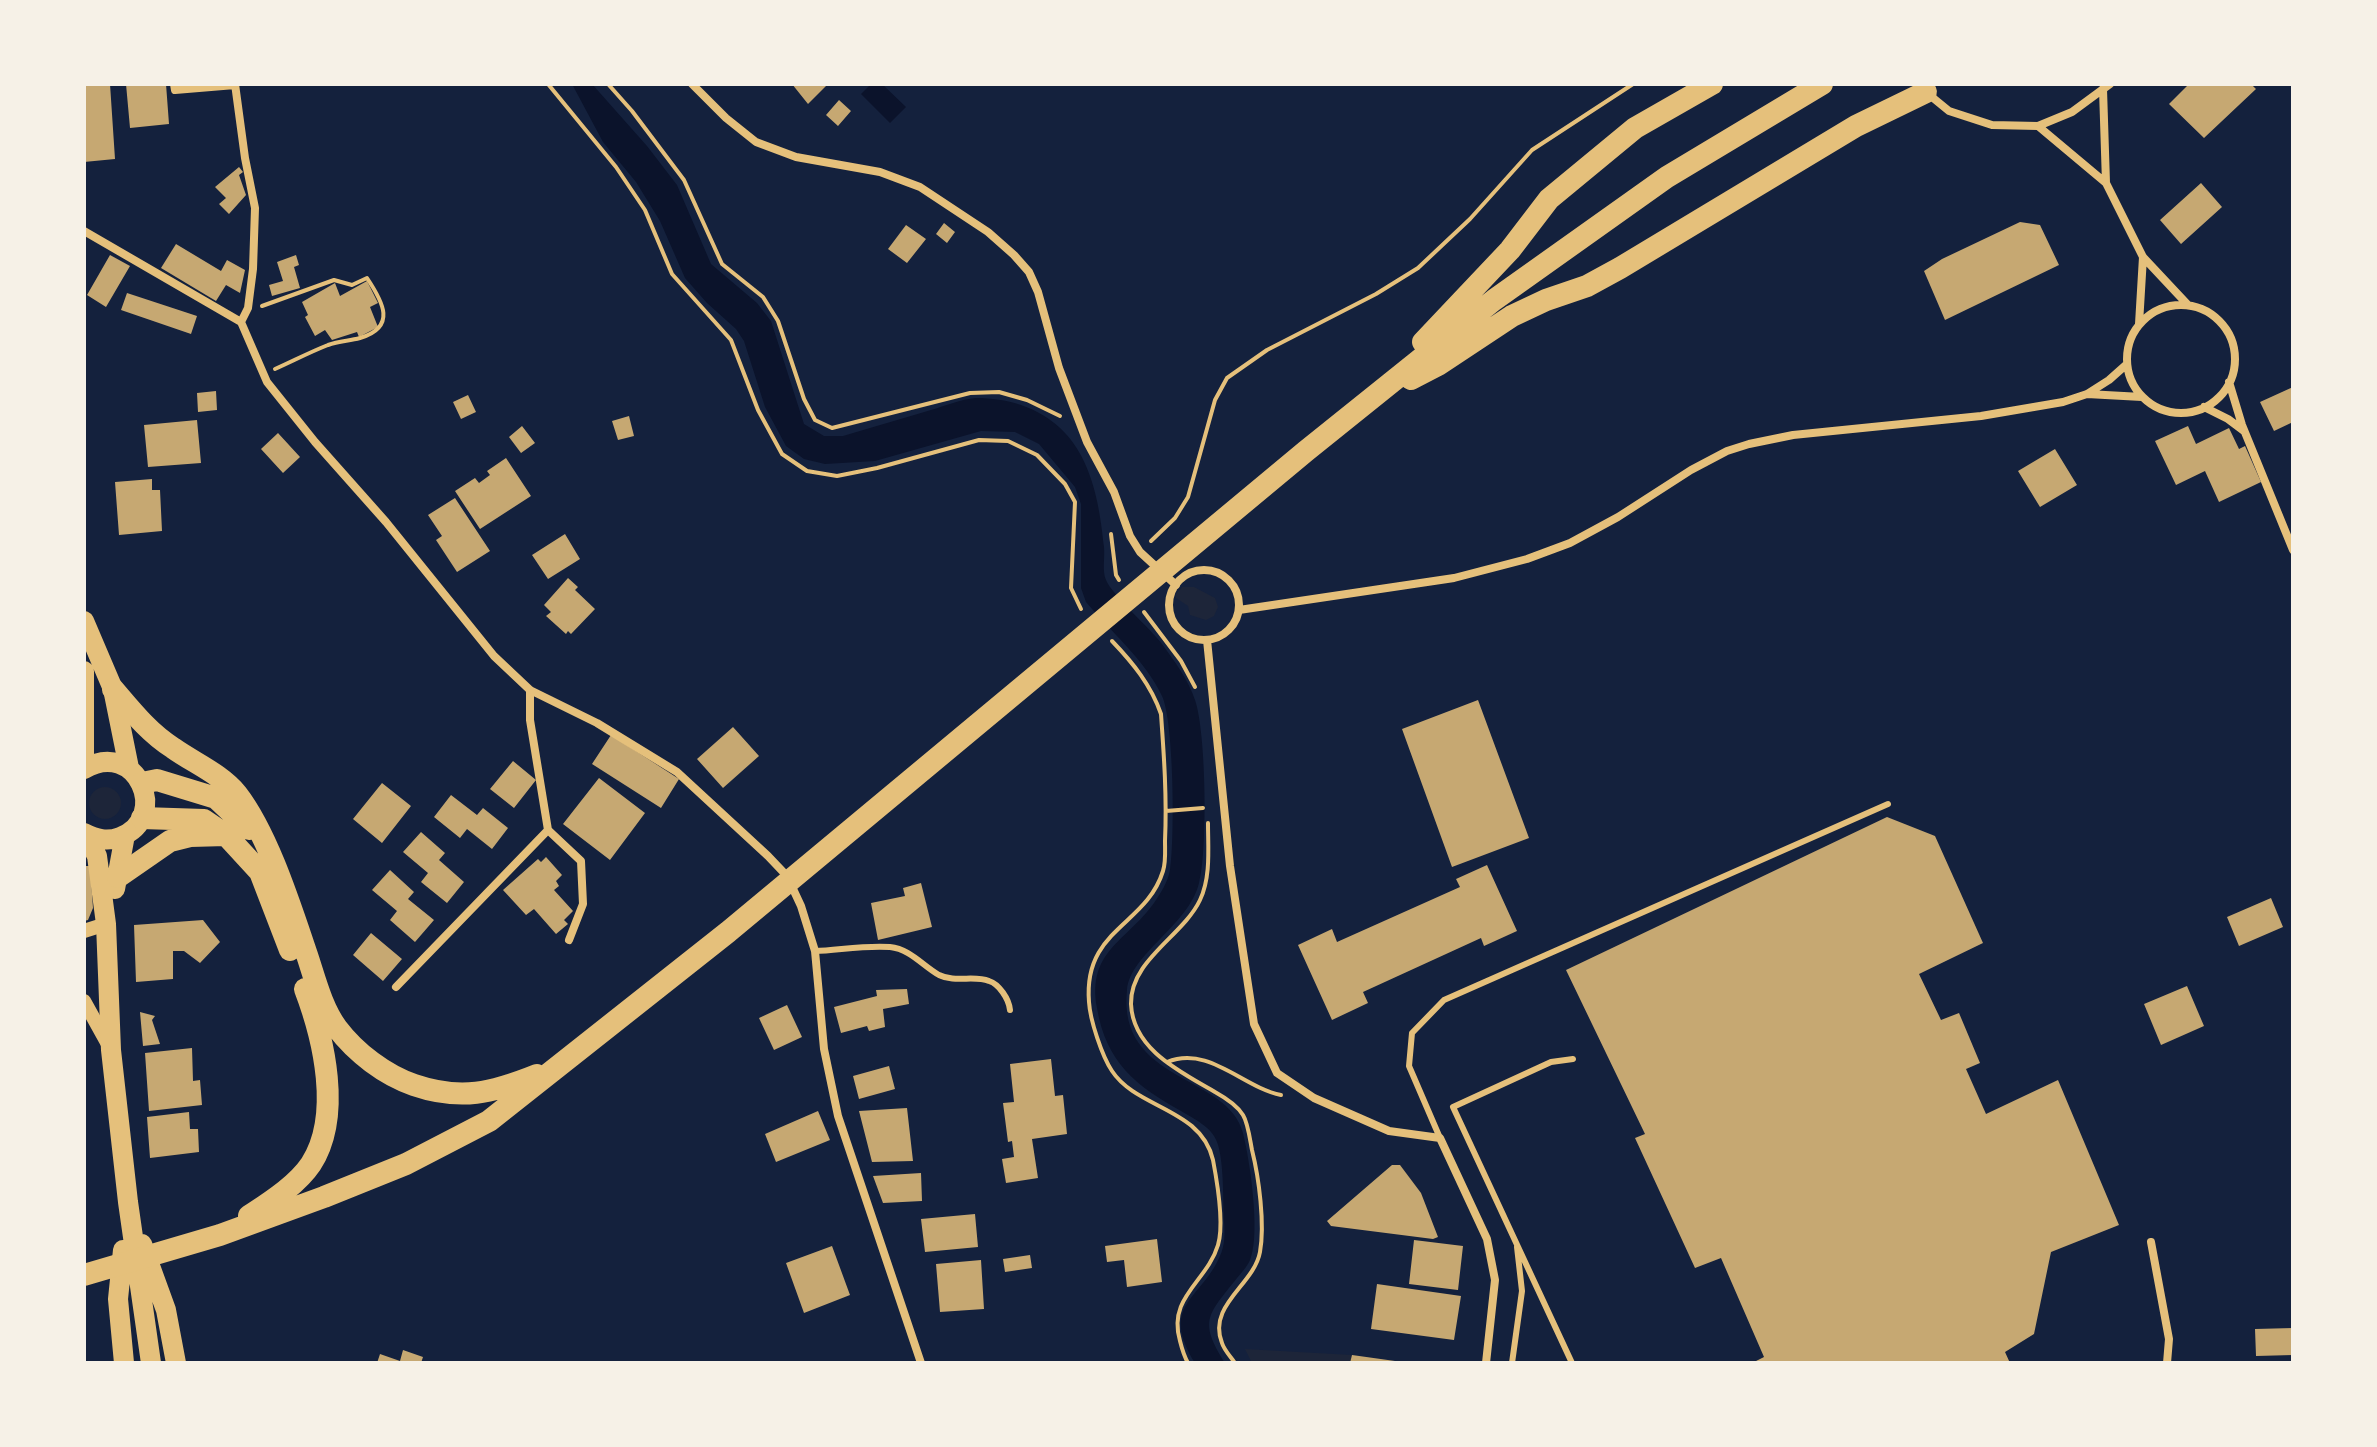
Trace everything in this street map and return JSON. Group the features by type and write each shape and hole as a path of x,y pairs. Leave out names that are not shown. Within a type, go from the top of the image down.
{"highway":[{"path":"1368,401 1510,250 1549,199 1635,128 1712,84"},
{"path":"94,1272 220,1235 406,1164 489,1121 728,932 1306,451 1494,300 1667,177 1822,84"},
{"path":"1368,401 1438,365 1512,316 1587,286 1620,268 1921,88"},
{"path":"113,689 151,731 236,793 265,843 318,989 335,1026 360,1053 398,1079 433,1092 469,1095 500,1090 564,1063"},
{"path":"135,776 216,798 265,843"},
{"path":"142,818 204,820 226,835 260,872 310,1001 327,1067 327,1122 311,1164 279,1196 220,1235"},
{"path":"118,877 170,841 190,836 226,835"}],"main road":[{"path":"84,621 113,689 135,776 145,794 142,818 125,835 105,840 85,833"},
{"path":"84,671 84,759"},
{"path":"84,769 105,761 118,763 135,776"},
{"path":"85,833 97,856 106,924 111,1050 128,1202 151,1363"},
{"path":"106,924 125,835"},
{"path":"124,1363 118,1299 128,1202"},
{"path":"128,1202 166,1310 176,1363"}],"street":[{"path":"174,84 175,90 235,84 255,208 256,233 248,308 241,322"},
{"path":"692,84 756,142 796,157 880,172 920,187 988,232 1014,255 1029,272 1038,292 1059,368 1087,442 1114,492 1130,536 1140,552 1176,585"},
{"path":"1921,88 1949,111 1992,125 2038,126 2072,112 2106,87"},
{"path":"2106,87 2106,183"},
{"path":"2038,126 2106,183 2143,257 2188,305"},
{"path":"84,231 241,322 267,382 494,656 530,690 597,723 677,772 787,876 801,906 815,951 824,1049 838,1116 921,1363"},
{"path":"2139,324 2153,312 2170,306 2188,305 2218,319 2234,349 2234,366 2229,382 2219,397 2187,413 2169,412 2143,397 2130,378 2127,350 2139,324 2143,257"},
{"path":"1239,610 1454,578 1527,559 1570,543 1727,451 1813,432 1981,416 2063,402 2087,394 2127,364"},
{"path":"2229,382 2245,431 2293,550"},
{"path":"2087,394 2143,397"},
{"path":"2204,407 2245,431"},
{"path":"1206,570 1217,573 1235,588 1239,610 1225,633 1207,640 1186,635 1177,627 1169,607 1176,585 1194,572 1206,570"},
{"path":"1207,640 1230,866 1254,1024 1277,1073 1308,1095 1389,1131 1440,1138 1487,1239 1495,1280 1486,1363"},
{"path":"530,690 530,720 548,830 581,861 583,904 569,940"},
{"path":"396,987 548,830"},
{"path":"84,931 106,924"},
{"path":"84,1001 111,1050"},
{"path":"2151,1242 2169,1339 2167,1363"}],"lane":[{"path":"1440,1138 1409,1066 1412,1033 1444,1000 1888,804"},
{"path":"815,951 893,947 917,957 941,976 988,980 998,987 1010,1004 1010,1010"},
{"path":"1572,1363 1453,1107 1551,1062 1573,1059"},
{"path":"1512,1363 1522,1291 1516,1239"}],"path":[{"path":"548,84 616,167 645,210 672,274 731,340 758,410 782,454 807,471 837,476 979,440 1008,441 1037,455 1065,484 1075,502 1071,588 1079,608 1085,614"},
{"path":"1140,552 1175,518 1188,497 1215,400 1227,378 1267,350 1376,294 1418,268 1470,219 1532,150 1633,84"},
{"path":"248,308 334,280 352,285 367,278 384,309 379,328 359,338 328,345 264,374"},
{"path":"1102,631 1134,664 1155,697 1161,714 1166,811 1164,869 1151,897 1109,936 1090,969 1089,1003 1096,1034 1112,1071 1126,1085 1200,1131 1210,1146 1216,1176 1220,1240 1214,1258 1178,1307 1176,1326 1188,1363"},
{"path":"1166,811 1203,808"},
{"path":"1166,1062 1182,1056 1230,1070 1278,1095 1308,1095"}],"shaded area":[{"path":"572,84 592,84 647,146 677,185 711,264 757,303 771,321 804,424 824,436 843,436 965,400 998,400 1021,405 1043,415 1074,444 1084,462 1098,503 1106,580 1176,664 1192,692 1199,715 1205,819 1199,883 1184,912 1148,951 1131,977 1127,990 1128,1020 1139,1043 1155,1061 1217,1099 1233,1114 1243,1133 1253,1195 1254,1245 1249,1263 1219,1301 1210,1318 1211,1337 1225,1363 1195,1363 1181,1328 1187,1304 1212,1271 1223,1248 1223,1180 1217,1142 1202,1124 1150,1092 1126,1070 1108,1043 1097,1008 1095,989 1103,960 1154,903 1169,874 1173,834 1172,782 1169,730 1162,696 1137,658 1086,602 1081,588 1081,504 1075,487 1039,444 1015,432 981,431 875,461 825,464 804,459 786,446 765,407 744,341 685,278 660,221 636,182 603,142"},
{"path":"871,84 882,84 906,107 890,123 861,94"},
{"path":"1182,587 1194,587 1215,598 1218,607 1214,616 1206,620 1190,615 1188,606 1176,598"},
{"path":"105,787 116,792 121,803 116,814 105,819 94,814 89,803 94,792"},
{"path":"1245,1349 1352,1355 1350,1363 1252,1363"}],"building":[{"path":"84,84 110,84 115,159 84,162"},
{"path":"126,84 166,84 169,124 130,128"},
{"path":"792,84 828,84 808,104"},
{"path":"2189,84 2251,84 2256,89 2204,138 2169,104"},
{"path":"839,100 851,111 838,126 826,115"},
{"path":"239,167 243,172 239,175 246,195 229,214 219,204 226,198 215,187"},
{"path":"2201,183 2222,207 2181,244 2160,220"},
{"path":"2020,222 2040,225 2059,265 1945,320 1924,271 1942,259"},
{"path":"944,223 955,232 947,243 936,234"},
{"path":"906,225 926,239 907,263 888,249"},
{"path":"176,244 221,271 227,260 245,270 240,293 226,285 216,301 161,268"},
{"path":"110,255 130,266 106,307 87,295"},
{"path":"296,255 299,265 294,267 300,288 272,296 269,285 283,281 277,262"},
{"path":"367,281 378,303 370,307 378,327 359,337 357,332 332,340 325,330 315,336 305,317 308,315 302,302 335,283 340,296"},
{"path":"127,293 197,316 191,334 121,310"},
{"path":"2293,387 2293,422 2274,431 2260,402"},
{"path":"216,391 217,410 198,412 197,393"},
{"path":"468,395 476,412 461,419 453,402"},
{"path":"629,416 634,436 618,440 612,421"},
{"path":"197,420 201,463 148,467 144,425"},
{"path":"522,426 535,443 521,453 509,437"},
{"path":"2188,426 2196,444 2229,428 2239,449 2245,446 2261,482 2219,502 2205,471 2176,485 2155,441"},
{"path":"278,433 300,457 283,473 261,449"},
{"path":"2055,449 2077,485 2040,507 2018,471"},
{"path":"506,458 531,496 480,529 455,491 475,478 479,483 490,475 487,471"},
{"path":"152,479 152,490 160,490 162,531 119,535 115,482"},
{"path":"455,498 490,551 457,572 436,540 442,536 428,515"},
{"path":"565,534 580,559 548,579 532,555"},
{"path":"568,578 578,587 575,590 595,609 571,634 568,631 566,634 546,616 551,612 544,605"},
{"path":"1478,700 1529,838 1452,867 1402,729"},
{"path":"733,727 759,756 723,788 697,759"},
{"path":"611,735 679,779 661,808 592,764"},
{"path":"513,761 536,780 514,808 490,789"},
{"path":"599,778 645,813 610,860 563,824"},
{"path":"382,783 411,806 382,843 353,819"},
{"path":"451,795 477,815 483,808 508,828 492,849 467,829 460,838 434,817"},
{"path":"1887,817 1935,836 1983,943 1919,974 1941,1020 1959,1013 1980,1063 1966,1069 1986,1114 2058,1080 2119,1225 2051,1252 2034,1334 2005,1352 2010,1363 1752,1363 1764,1357 1721,1258 1695,1268 1635,1138 1645,1134 1566,970"},
{"path":"421,832 445,853 439,860 464,882 447,903 421,882 428,873 403,852"},
{"path":"546,857 562,875 556,881 559,886 554,890 573,911 564,920 568,924 556,934 534,909 526,915 503,890 538,859 541,862"},
{"path":"1487,865 1517,931 1484,946 1481,938 1363,992 1368,1003 1332,1020 1298,945 1332,929 1337,942 1460,887 1456,879"},
{"path":"84,866 90,866 93,908 88,920 84,921"},
{"path":"390,870 414,892 408,899 434,920 415,942 390,920 397,911 372,890"},
{"path":"921,883 932,927 878,940 871,903 905,896 903,888"},
{"path":"2271,898 2283,927 2239,946 2227,917"},
{"path":"203,920 220,942 200,963 184,951 173,951 173,979 136,982 134,925"},
{"path":"371,933 402,959 383,981 353,955"},
{"path":"2187,986 2204,1026 2161,1045 2144,1004"},
{"path":"907,989 909,1004 883,1009 885,1027 869,1031 867,1026 841,1033 834,1007 877,996 876,990"},
{"path":"787,1005 802,1037 774,1050 759,1018"},
{"path":"140,1012 155,1016 152,1020 160,1044 143,1046"},
{"path":"192,1048 193,1081 200,1080 202,1105 149,1111 145,1053"},
{"path":"1051,1059 1055,1096 1063,1095 1067,1134 1032,1139 1038,1178 1006,1183 1002,1159 1014,1157 1012,1141 1008,1142 1003,1103 1014,1102 1010,1064"},
{"path":"889,1066 895,1089 859,1099 853,1076"},
{"path":"907,1108 913,1161 872,1162 859,1111"},
{"path":"818,1111 830,1140 776,1162 765,1134"},
{"path":"189,1112 190,1129 198,1129 199,1152 150,1158 147,1117"},
{"path":"1392,1165 1400,1165 1421,1193 1438,1237 1433,1239 1331,1226 1327,1221"},
{"path":"921,1173 922,1201 883,1203 873,1176"},
{"path":"975,1214 978,1247 925,1252 921,1219"},
{"path":"1157,1239 1162,1282 1127,1287 1124,1260 1107,1262 1105,1246"},
{"path":"1414,1240 1463,1246 1458,1290 1409,1284"},
{"path":"832,1246 850,1295 804,1313 786,1263"},
{"path":"1030,1255 1032,1268 1005,1272 1003,1259"},
{"path":"981,1260 984,1309 940,1312 936,1264"},
{"path":"1377,1284 1461,1296 1454,1340 1371,1329"},
{"path":"2293,1328 2293,1355 2256,1356 2255,1329"},
{"path":"403,1350 423,1357 421,1363 377,1363 380,1354 400,1361"},
{"path":"1352,1355 1395,1361 1350,1363"}]}
